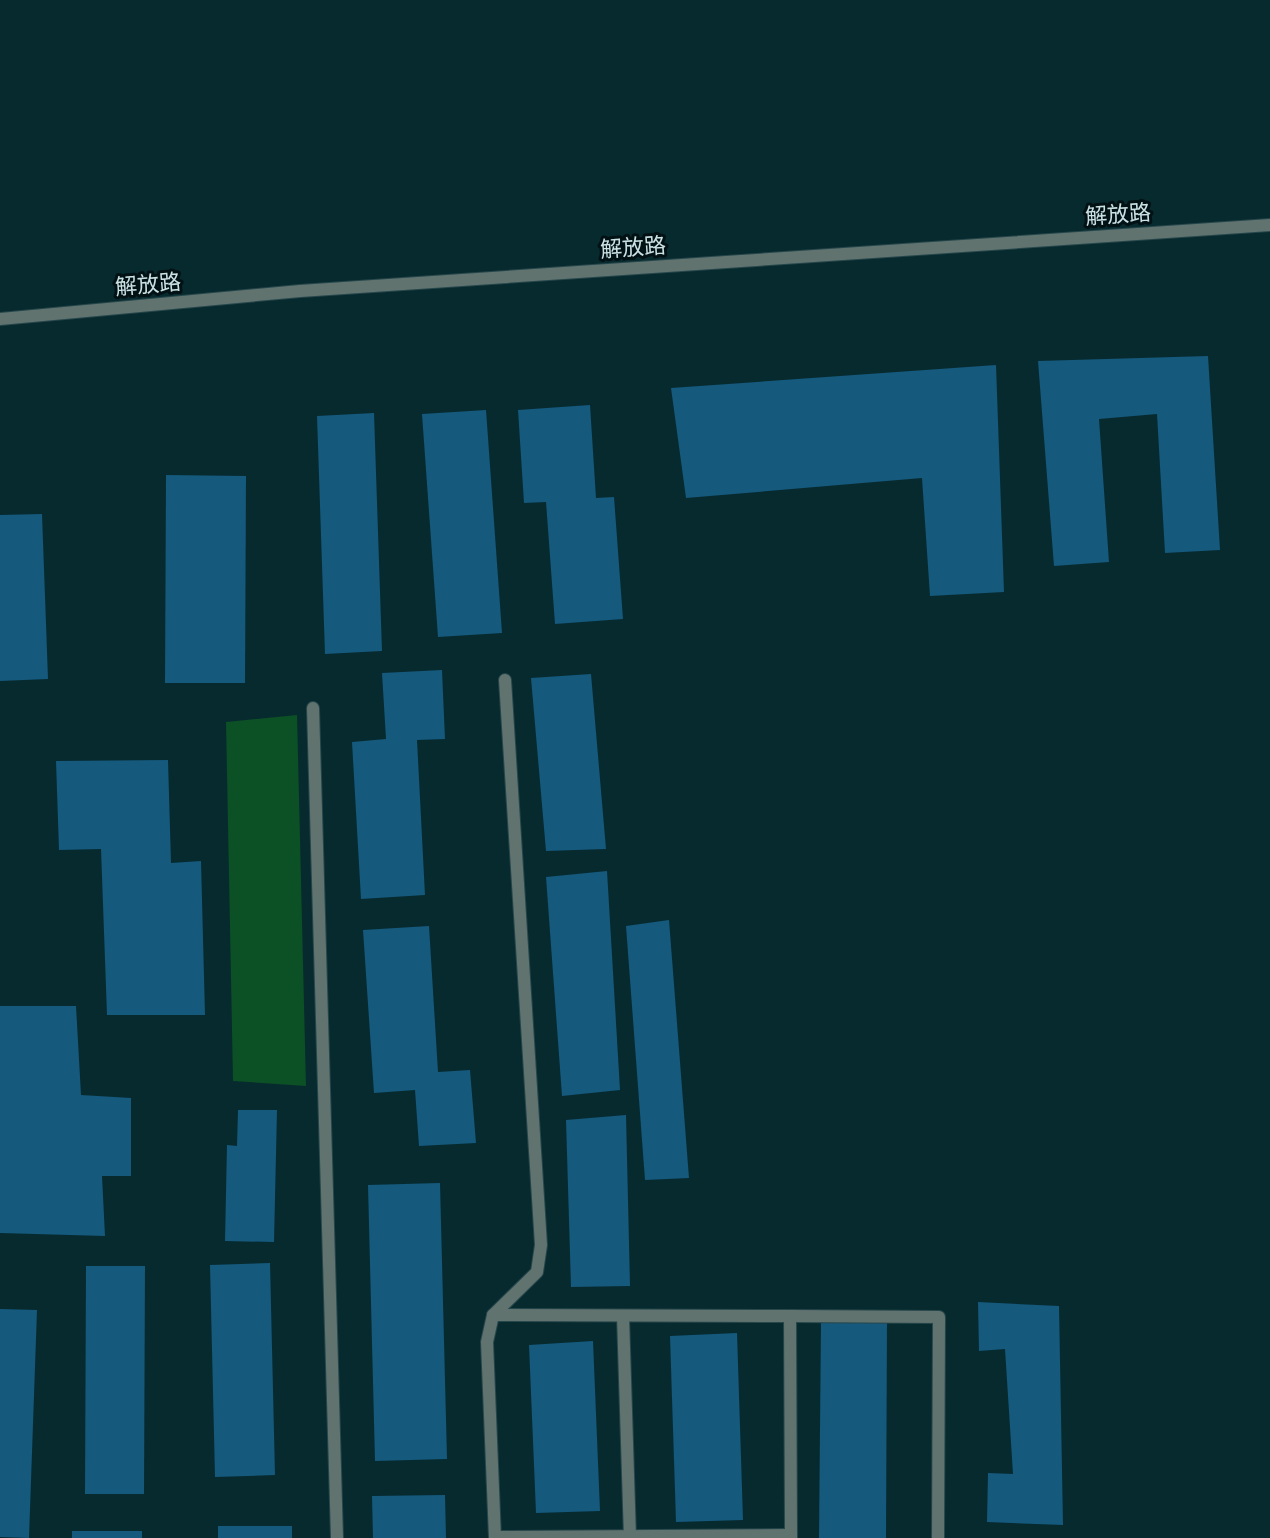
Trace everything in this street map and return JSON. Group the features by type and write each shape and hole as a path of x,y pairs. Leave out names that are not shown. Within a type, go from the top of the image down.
{"street":[{"name":"解放路","path":"0,320 300,291 1270,225"},
{"path":"505,680 541,1245 537,1272 493,1315 487,1342 495,1538 791,1536 790,1316"},
{"path":"314,708 337,1538"},
{"path":"493,1315 939,1317 938,1538"},
{"path":"623,1316 630,1538"}],"green space":[{"path":"297,715 306,1086 233,1081 226,722"}],"building":[{"path":"1208,356 1220,550 1165,553 1157,414 1099,419 1109,562 1054,566 1038,361"},
{"path":"996,365 1004,592 930,596 922,478 686,498 671,388"},
{"path":"590,405 596,498 614,497 623,619 555,624 546,502 524,503 518,410"},
{"path":"486,410 502,633 438,637 422,414"},
{"path":"374,413 382,651 325,654 317,416"},
{"path":"166,475 246,476 245,683 165,683"},
{"path":"42,514 48,679 0,681 0,515"},
{"path":"442,670 445,739 417,740 425,895 361,899 352,742 386,739 382,673"},
{"path":"591,674 606,849 546,851 531,678"},
{"path":"168,760 171,863 201,861 205,1015 107,1015 101,849 59,850 56,761"},
{"path":"607,871 620,1090 562,1096 546,877"},
{"path":"669,920 689,1178 645,1180 626,926"},
{"path":"429,926 438,1072 470,1070 476,1143 419,1146 415,1090 374,1093 363,930"},
{"path":"0,1006 76,1006 81,1095 131,1098 131,1176 102,1176 105,1236 0,1233"},
{"path":"238,1110 277,1110 274,1242 225,1241 227,1145 237,1146"},
{"path":"626,1115 630,1286 571,1287 566,1120"},
{"path":"440,1183 447,1459 375,1461 368,1185"},
{"path":"270,1263 275,1475 215,1477 210,1265"},
{"path":"86,1266 145,1266 144,1494 85,1494"},
{"path":"978,1302 1059,1306 1063,1525 987,1522 988,1473 1013,1474 1005,1349 979,1351"},
{"path":"0,1309 37,1310 29,1538 0,1537"},
{"path":"821,1321 887,1321 886,1538 819,1538"},
{"path":"737,1333 743,1520 676,1522 670,1336"},
{"path":"593,1341 600,1511 536,1513 529,1345"},
{"path":"445,1495 446,1538 373,1538 372,1496"},
{"path":"218,1526 292,1526 292,1538 218,1538"},
{"path":"72,1531 142,1531 142,1538 72,1538"}]}
